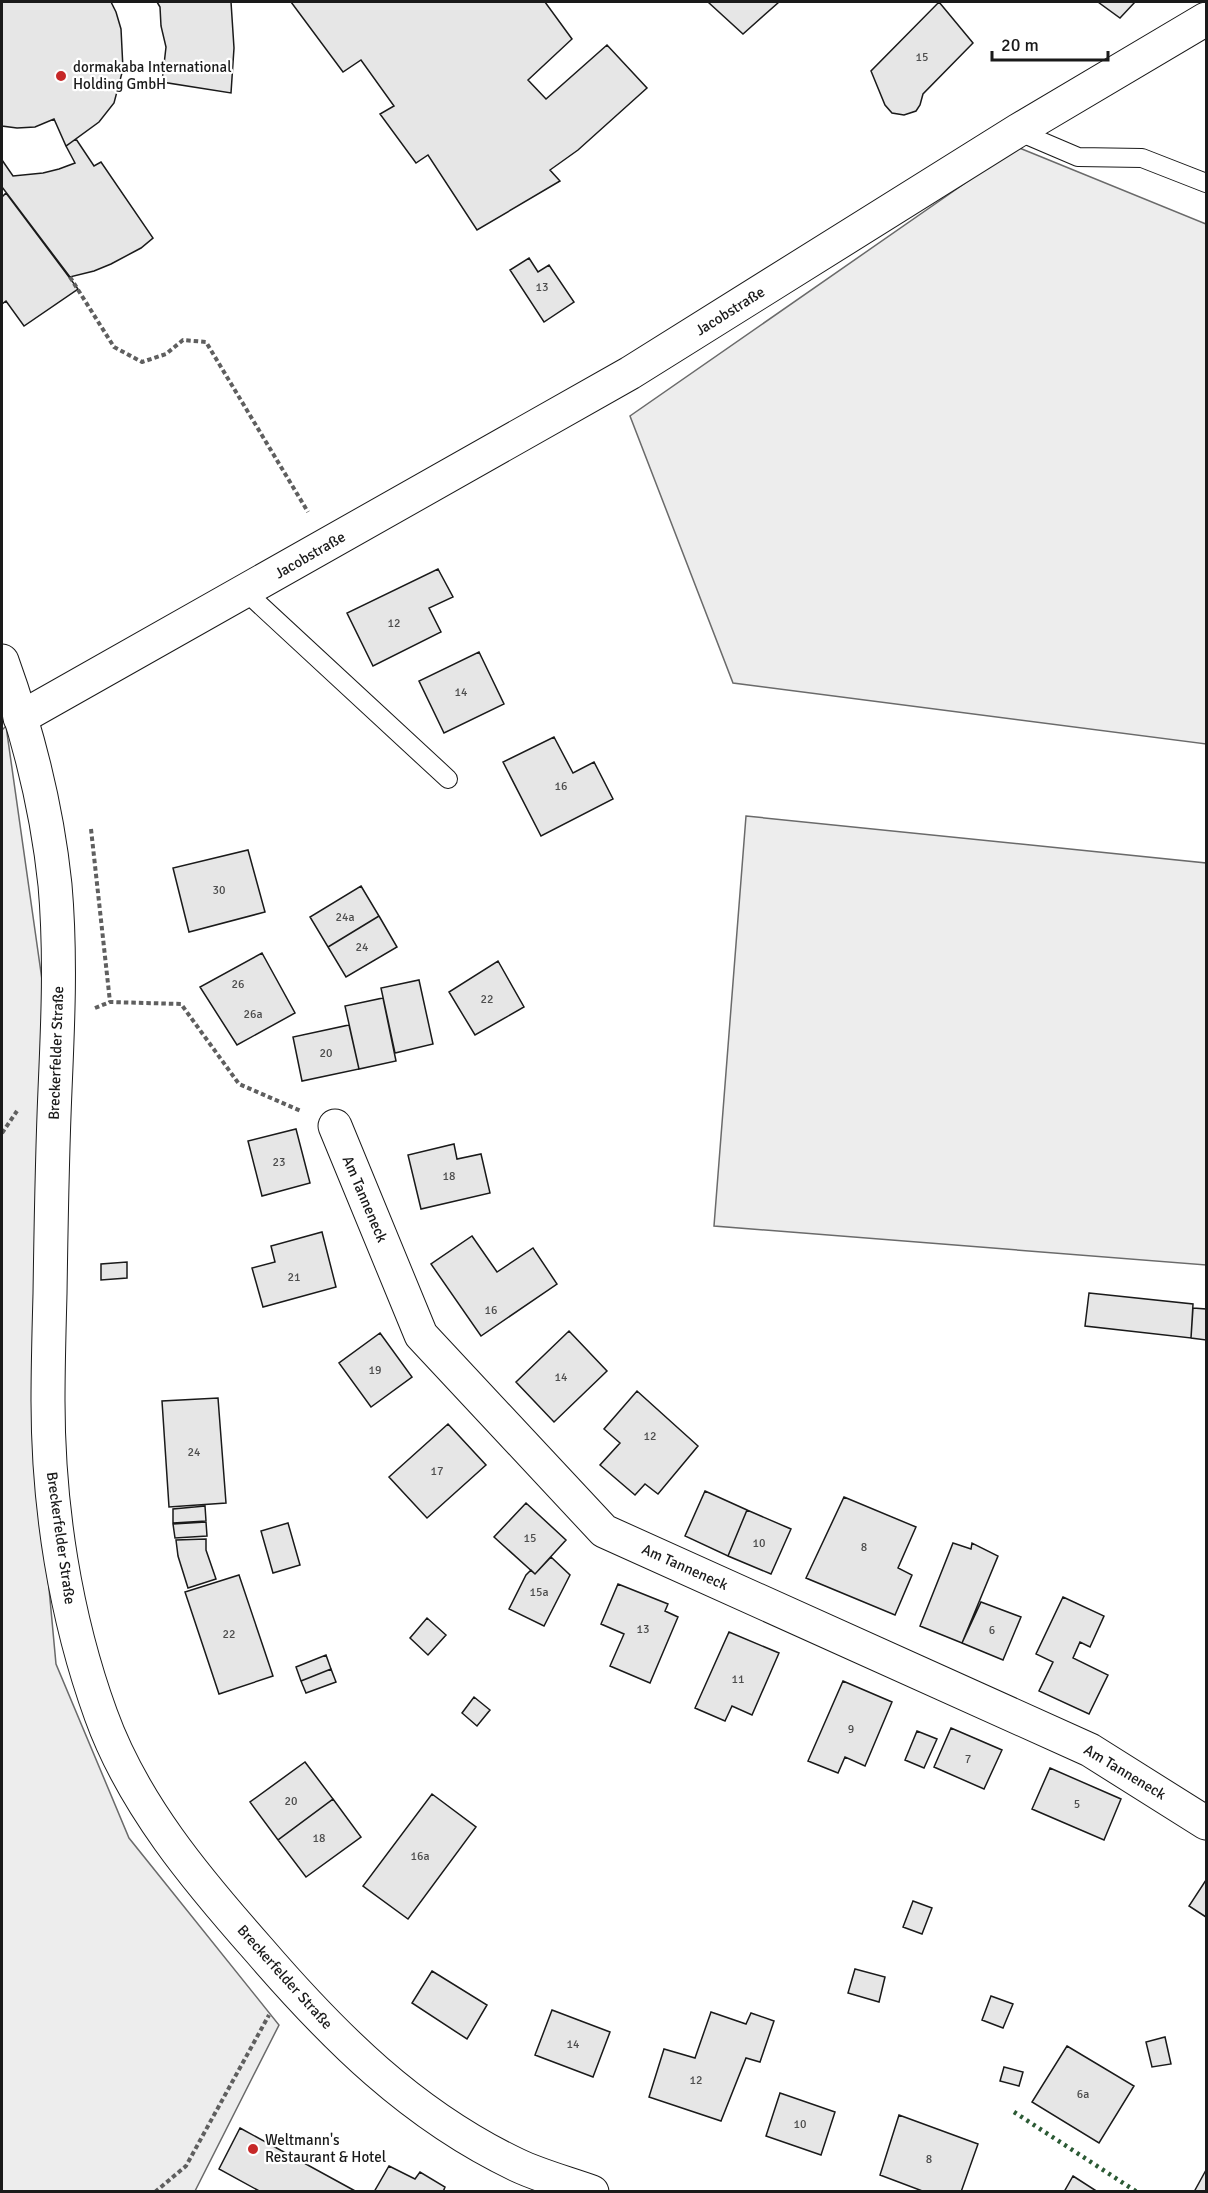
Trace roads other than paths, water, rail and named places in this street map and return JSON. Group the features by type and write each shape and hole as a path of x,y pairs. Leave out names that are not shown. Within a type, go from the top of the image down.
{"street":[{"name":"Jacobstraße","path":"20,718 630,374 1017,131 1206,19"},
{"name":"Breckerfelder Straße","path":"2,660 34,764 45,815 55,888 59,1020 55,1091 48,1404 52,1487 63,1570 82,1656 102,1718 124,1767 178,1853 287,1983 348,2046 391,2085 448,2128 520,2167 592,2192"},
{"name":"Am Tanneneck","path":"335,1126 422,1335 604,1531 1090,1750 1206,1823"}],"lane":[{"path":"1017,131 1078,157 1142,158 1206,183"},
{"path":"246,592 448,779"}],"place":[{"name":"dormakaba International Holding GmbH","path":"61,76"},
{"name":"Weltmann's Restaurant & Hotel","path":"253,2149"}]}
